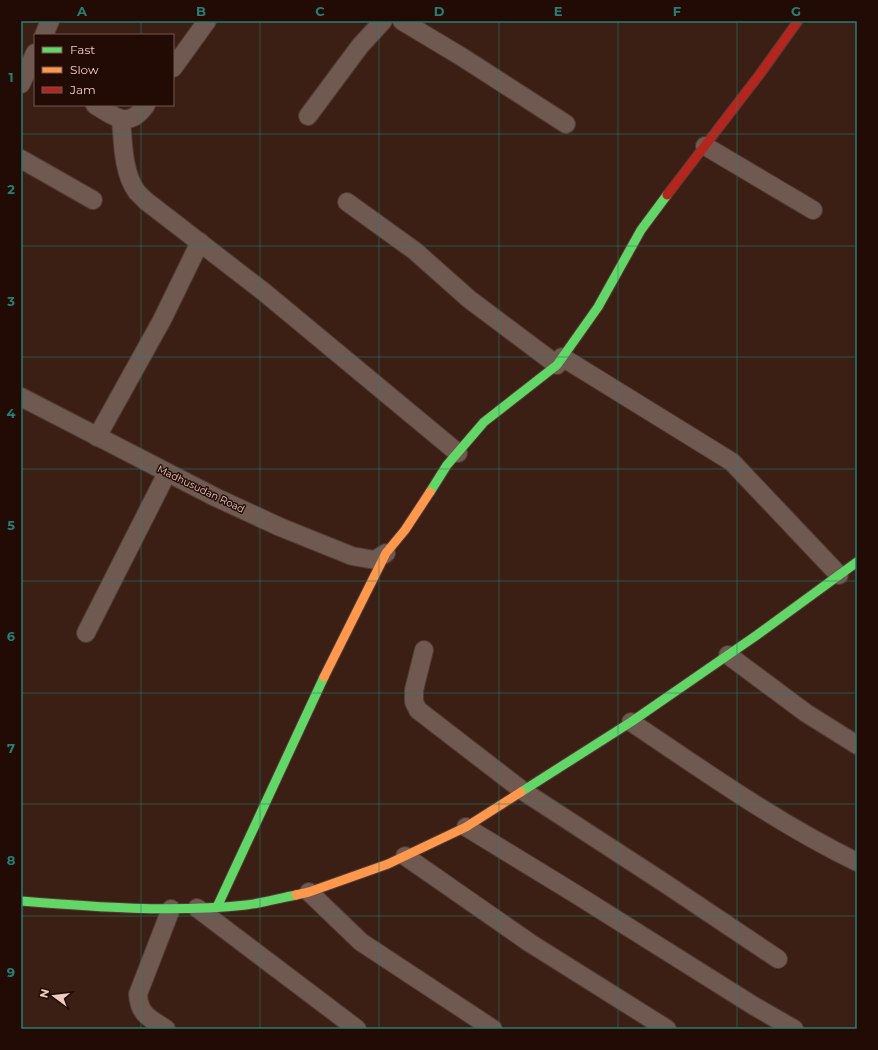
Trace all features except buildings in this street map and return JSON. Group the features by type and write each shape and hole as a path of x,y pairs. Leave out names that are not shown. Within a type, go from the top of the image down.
{"street":[{"path":"44,34 50,21"},
{"path":"174,67 207,21"},
{"path":"308,116 360,46 384,21"},
{"path":"402,21 462,57 566,124"},
{"path":"217,907 311,703 386,553 405,530 448,465 484,422 560,361 598,307 641,230 798,21"},
{"path":"21,84 31,58"},
{"path":"97,106 121,120 131,120 145,106"},
{"path":"121,120 124,158 131,182 137,192 146,201 264,292 458,453"},
{"path":"705,146 813,210"},
{"path":"21,159 93,200"},
{"path":"347,202 415,251 469,299 560,361 732,462 839,575"},
{"path":"97,437 162,320 200,242"},
{"name":"Madhusudan Road","path":"21,397 167,473 273,524 352,556 375,560 386,553"},
{"path":"86,633 167,473"},
{"path":"22,902 91,907 171,909 247,905 309,892 388,864 466,828 631,722 757,635 857,562"},
{"path":"424,650 414,690 414,702 418,710 523,791 778,959"},
{"path":"728,654 806,713 857,745"},
{"path":"631,722 739,794 829,848 857,862"},
{"path":"466,828 574,893 754,1006 794,1029"},
{"path":"405,856 530,943 667,1029"},
{"path":"309,892 361,942 493,1029"},
{"path":"197,908 358,1029"},
{"path":"166,1029 146,1016 139,1005 138,994 171,909"}],"traffic: fast":[{"path":"430,492 447,465 484,422 557,365 598,307 641,230 667,195"},
{"path":"521,792 631,722 757,635 857,562"},
{"path":"217,907 324,677"},
{"path":"21,901 105,907 190,909 246,905 296,895"}],"traffic: slow":[{"path":"324,677 386,553 405,530 430,492"},
{"path":"296,895 309,892 388,864 466,827 521,792"}],"traffic: jam":[{"path":"667,195 760,74 798,21"}]}
